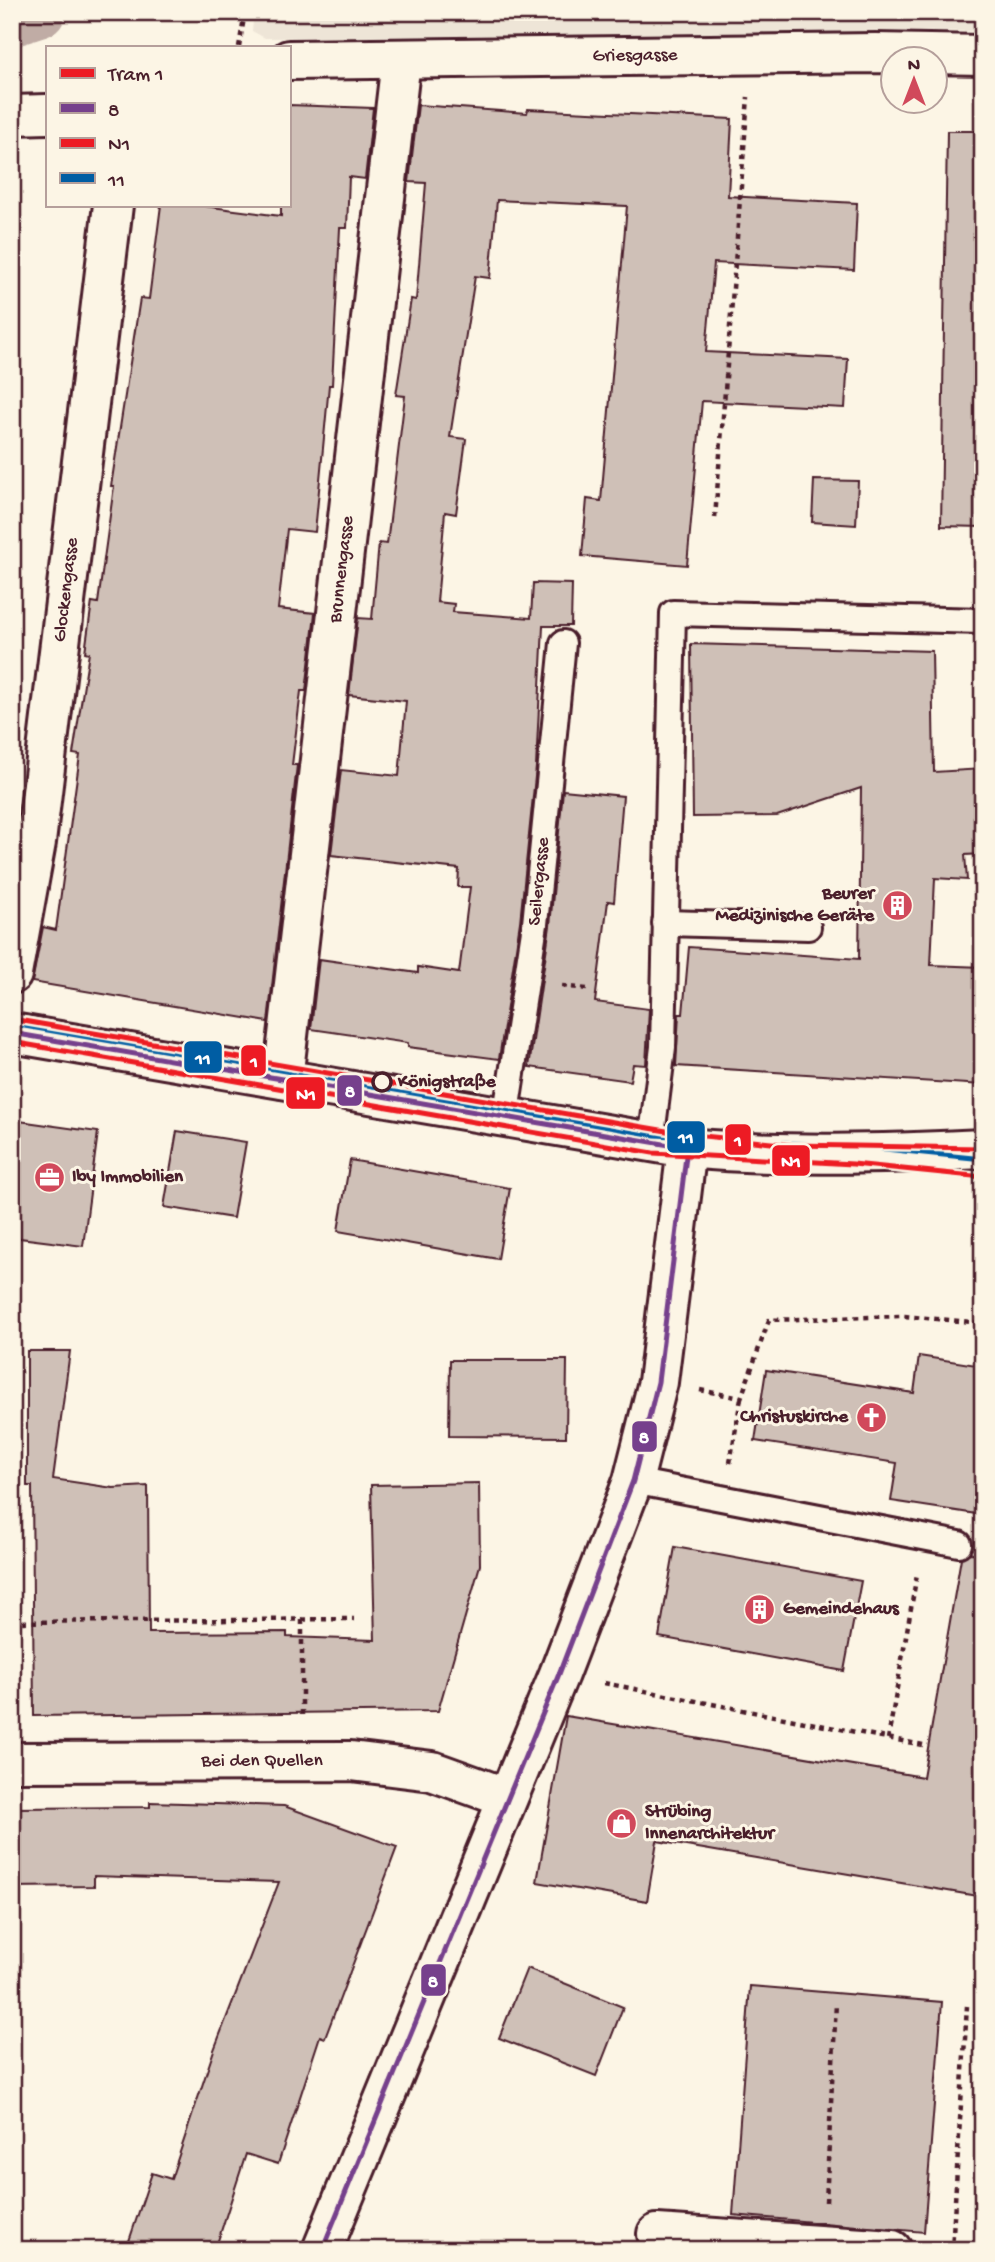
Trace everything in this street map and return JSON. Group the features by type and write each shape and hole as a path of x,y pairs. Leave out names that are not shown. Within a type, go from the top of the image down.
{"street":[{"name":"Griesgasse","path":"290,60 983,55"},
{"name":"Brunnengasse","path":"283,1079 401,60"},
{"path":"12,115 46,114"},
{"name":"Glockengasse","path":"12,974 36,842 113,206"},
{"path":"12,1033 669,1146 742,1153 854,1155 975,1165"},
{"path":"322,2250 559,1674 633,1481 658,1382 669,1146"},
{"name":"Bei den Quellen","path":"12,1762 351,1761 432,1771 508,1798"},
{"path":"657,2234 892,2250"}],"lane":[{"path":"669,1146 663,1047 673,613 983,621"},
{"name":"Seilergasse","path":"505,1119 535,924 563,643"},
{"path":"665,923 808,927"},
{"path":"633,1481 959,1544"}],"path":[{"path":"239,46 245,12"},
{"path":"715,518 752,55"},
{"path":"725,1499 741,1398 769,1320 902,1316 983,1323"},
{"path":"658,1382 741,1398"},
{"path":"888,1739 924,1538"},
{"path":"12,1622 354,1619"},
{"path":"302,1620 302,1761"},
{"path":"559,1674 928,1746"},
{"path":"824,2245 836,2003"},
{"path":"952,2250 967,2006"}],"shaded area":[{"path":"254,12 983,12 983,31 265,38 252,31"}],"building":[{"path":"290,105 373,108 365,179 349,177 347,228 340,228 332,385 329,385 315,532 287,529 278,609 315,613 306,691 301,691 292,765 297,765 268,1022 32,982 43,927 56,930 80,755 73,754 89,653 85,652 92,602 98,603 114,486 111,486 140,298 149,299 161,206 204,206 281,216 281,206 290,206"},
{"path":"418,105 527,113 528,109 732,119 728,196 857,203 854,270 714,263 706,352 848,359 845,408 702,401 687,565 582,556 587,499 601,501 627,206 497,200 490,278 475,276 450,437 466,439 456,514 445,512 437,602 454,604 453,612 531,618 533,583 572,584 571,626 543,626 536,767 520,922 499,1059 408,1047 408,1043 311,1029 319,959 418,973 418,967 459,973 470,887 458,887 459,869 331,855 341,770 399,776 406,701 349,695 358,618 372,619 379,543 387,544 405,396 396,395 411,299 416,300 426,183 409,182"},
{"path":"947,131 983,131 983,527 941,526"},
{"path":"814,480 858,481 856,525 812,522"},
{"path":"691,644 932,651 934,772 983,769 983,854 965,855 967,880 935,878 931,965 983,967 983,1085 676,1066 679,1014 683,1014 689,947 859,959 861,788 777,816 693,817"},
{"path":"563,790 623,796 614,902 608,901 595,1002 649,1009 646,1065 633,1064 630,1081 529,1067 550,926"},
{"path":"12,1120 98,1132 83,1246 12,1237"},
{"path":"177,1131 246,1142 233,1218 164,1207"},
{"path":"350,1160 510,1188 498,1259 338,1231"},
{"path":"27,1351 70,1351 53,1479 113,1488 148,1486 149,1633 287,1632 287,1637 375,1640 371,1485 479,1483 480,1565 438,1711 34,1716 32,1486 27,1486"},
{"name":"Christuskirche","path":"919,1356 983,1366 983,1515 891,1501 897,1463 755,1441 766,1370 914,1393"},
{"path":"450,1360 567,1360 566,1437 449,1436"},
{"name":"Gemeindehaus","path":"675,1547 861,1581 844,1671 659,1637"},
{"path":"970,1553 983,1554 983,1897 657,1841 647,1901 537,1882 566,1716 923,1777 961,1558"},
{"path":"150,1802 284,1806 397,1847 325,2038 320,2036 278,2164 246,2154 215,2250 126,2250 152,2173 171,2179 214,2050 279,1882 94,1876 94,1886 12,1887 12,1808 150,1807"},
{"path":"527,1968 623,2007 596,2076 499,2038"},
{"path":"750,1986 942,2002 924,2232 733,2215"}],"waterway":[{"path":"12,21 40,12"}],"tram line":[{"name":"1","path":"12,1019 684,1134 791,1145 983,1148"}],"transit line":[{"name":"11","path":"13,1024 655,1135 855,1146 983,1159"},
{"name":"8","path":"12,1033 687,1148"},
{"name":"N1","path":"12,1042 653,1153 853,1164 983,1177"},
{"name":"8","path":"322,2250 559,1674 633,1481 658,1382 687,1148"}],"place":[{"name":"Beurer Medizinische Geräte","path":"897,905"},
{"name":"Königstraße","path":"382,1082"},
{"name":"Iby Immobilien","path":"49,1177"},
{"name":"Christuskirche","path":"871,1417"},
{"name":"Gemeindehaus","path":"760,1609"},
{"name":"Strübing Innenarchitektur","path":"622,1823"}]}
